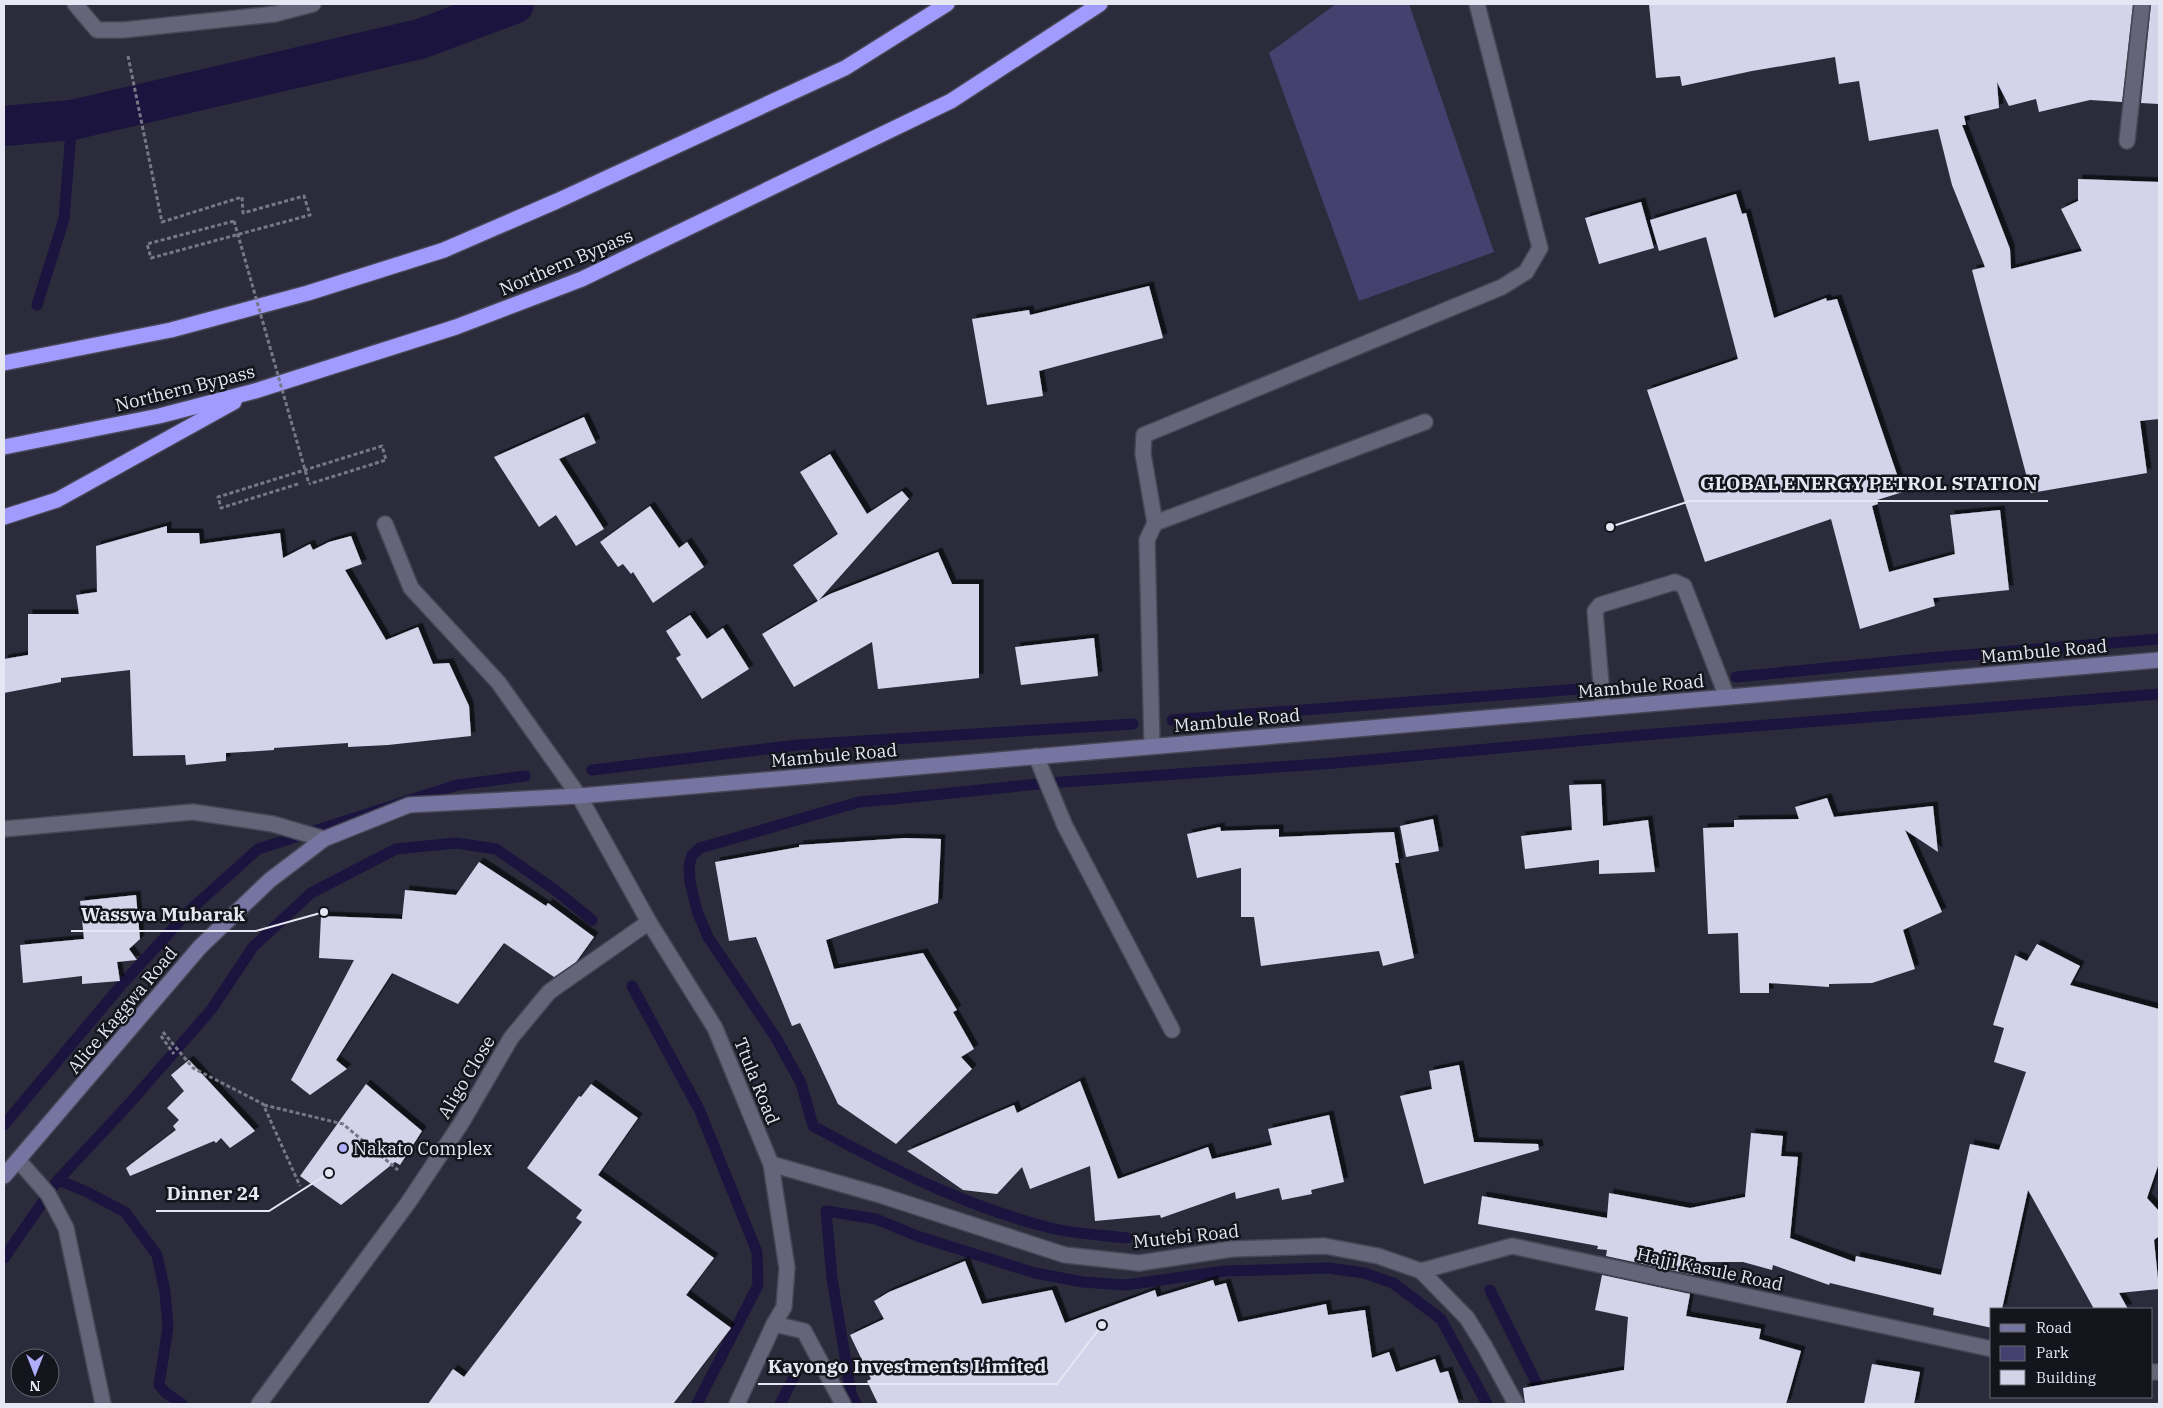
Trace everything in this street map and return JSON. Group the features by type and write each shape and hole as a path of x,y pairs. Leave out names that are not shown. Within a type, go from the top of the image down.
{"highway":[{"path":"4,363 171,330 308,293 444,250 557,201 845,68 947,4"},
{"name":"Northern Bypass","path":"4,447 159,416 256,391 456,328 582,279 951,101 1100,4"},
{"path":"4,356 47,355"},
{"path":"4,518 57,500 256,391"}],"street":[{"path":"75,4 97,30 123,30 275,14 314,4"},
{"path":"1152,746 1147,540 1155,523 1143,454 1144,435 1502,287 1526,272 1540,248 1477,4"},
{"path":"2127,141 2142,4"},
{"path":"1155,523 1425,422"},
{"name":"Ttula Road","path":"385,524 411,588 498,682 578,796 649,922 715,1028 771,1164 787,1268 784,1307 774,1324 737,1404"},
{"path":"1603,708 1595,611 1600,605 1675,582 1684,586 1728,697"},
{"name":"Mambule Road","path":"324,839 409,805 578,796 2159,660"},
{"path":"1036,756 1065,826 1172,1030"},
{"path":"4,829 194,812 272,824 324,839"},
{"name":"Alice Kaggwa Road","path":"4,1176 200,947 270,880 324,839"},
{"name":"Aligo Close","path":"259,1404 345,1291 423,1181 462,1122 511,1038 550,992 649,922"},
{"path":"18,1160 48,1194 66,1228 102,1404"},
{"name":"Mutebi Road","path":"771,1164 880,1195 1065,1254 1139,1263 1232,1249 1325,1246 1378,1256 1421,1271 1467,1318 1516,1404"},
{"name":"Hajji Kasule Road","path":"1421,1271 1512,1246 1990,1350"},
{"path":"774,1324 804,1330 843,1404"}],"path":[{"path":"127,54 162,222 242,198 243,212 304,196 310,215 151,258 147,244 234,221 309,484 386,460 382,446 218,497 221,508 298,484"},
{"path":"174,1054 157,1028 193,1068 263,1104 343,1124 395,1168 423,1181"},
{"path":"263,1104 300,1186"}],"green space":[{"path":"1336,4 1409,4 1494,252 1359,301 1269,53"}],"building":[{"path":"1649,4 2133,4 2122,102 2090,100 2039,112 2036,99 2009,106 1997,82 1999,108 1964,116 1966,125 1962,125 2010,249 2011,269 2082,251 2061,209 2078,201 2078,179 2159,182 2159,419 2140,421 2147,473 2031,493 1972,270 1985,267 1952,185 1938,129 1869,141 1859,81 1839,84 1835,57 1752,71 1682,86 1680,76 1656,78"},
{"path":"2151,4 2159,4 2159,104 2141,103"},
{"path":"1736,194 1742,214 1746,213 1774,318 1826,298 1827,301 1837,299 1903,492 1877,500 1878,504 1872,506 1889,572 1955,554 1950,515 2000,510 2009,590 1933,598 1935,606 1860,629 1831,519 1705,562 1647,390 1738,359 1706,237 1659,251 1650,220"},
{"path":"1641,202 1654,248 1599,264 1585,218"},
{"path":"1149,286 1163,338 1039,371 1043,396 987,405 972,319 1029,310 1030,315"},
{"path":"584,417 596,443 559,459 604,529 576,546 556,515 539,527 494,457"},
{"path":"830,454 867,514 902,491 909,499 819,600 938,552 952,584 979,584 979,678 878,689 872,642 794,687 762,634 818,601 793,565 838,534 800,472"},
{"path":"650,506 679,548 687,542 704,567 653,603 633,572 631,574 623,564 618,567 600,542"},
{"path":"167,526 167,533 199,533 200,544 280,533 283,558 310,544 313,550 329,542 351,536 362,564 345,570 386,640 418,627 433,664 449,663 469,706 471,736 388,745 348,747 348,743 274,748 274,750 226,753 226,761 186,765 185,755 133,756 130,670 61,678 61,682 4,693 4,659 28,655 28,614 79,614 76,595 97,592 96,546"},
{"path":"690,615 707,639 723,628 749,669 702,699 676,658 681,655 666,631"},
{"path":"1094,638 1098,676 1021,685 1015,647"},
{"path":"1601,784 1603,826 1648,820 1655,872 1599,874 1599,860 1525,869 1521,836 1572,830 1569,785"},
{"path":"1827,798 1834,817 1933,806 1938,852 1905,830 1942,912 1903,930 1915,969 1872,983 1829,984 1829,987 1769,983 1769,993 1740,993 1738,933 1708,934 1703,828 1734,827 1734,820 1799,819 1795,807"},
{"path":"1433,819 1439,851 1406,857 1400,826"},
{"path":"1220,827 1221,831 1279,829 1279,837 1394,832 1399,863 1395,863 1414,958 1383,966 1379,951 1261,966 1254,917 1241,917 1241,868 1197,878 1187,834"},
{"path":"905,838 941,839 938,903 826,940 834,969 923,953 957,1010 953,1012 974,1049 961,1057 972,1069 896,1144 838,1104 800,1023 792,1026 756,937 729,941 715,862 799,847 799,845"},
{"path":"479,862 546,906 548,903 594,937 576,962 554,977 504,943 458,1004 392,973 336,1060 347,1069 310,1095 291,1080 354,960 319,958 321,916 402,919 405,890 456,895"},
{"path":"136,895 140,939 129,949 137,960 117,962 120,981 82,984 82,976 23,983 20,945 84,939 80,901"},
{"path":"2037,944 2080,966 2070,985 2159,1009 2159,1163 2147,1198 2159,1211 2159,1236 2154,1240 2159,1289 2119,1293 2127,1308 2093,1308 2028,1190 2002,1308 1990,1308 1990,1328 1933,1315 1934,1308 1830,1283 1829,1285 1773,1265 1772,1270 1743,1262 1697,1262 1694,1275 1606,1256 1607,1250 1597,1249 1598,1246 1478,1224 1482,1196 1607,1218 1609,1193 1690,1208 1745,1197 1751,1133 1783,1136 1781,1156 1798,1157 1790,1238 1855,1262 1856,1256 1941,1275 1970,1144 1999,1150 2026,1072 1994,1062 2004,1028 1993,1025 2015,955 2027,961"},
{"path":"189,1060 255,1131 230,1148 221,1138 216,1143 214,1141 130,1176 126,1168 176,1130 173,1126 179,1120 167,1108 184,1091 171,1075"},
{"path":"1459,1065 1474,1142 1538,1144 1539,1150 1424,1184 1400,1096 1432,1089 1429,1071"},
{"path":"1080,1081 1118,1179 1208,1147 1212,1159 1272,1145 1268,1129 1329,1115 1344,1182 1311,1190 1312,1194 1282,1200 1279,1188 1236,1199 1235,1192 1161,1218 1160,1215 1095,1221 1090,1166 1030,1189 1022,1167 997,1194 963,1190 907,1151 1014,1105 1017,1113"},
{"path":"366,1084 422,1131 400,1165 395,1162 341,1205 300,1176"},
{"path":"591,1084 638,1118 598,1175 714,1258 686,1295 731,1328 673,1404 428,1404 453,1369 464,1377 582,1222 576,1218 582,1210 527,1168 579,1096 581,1097"},
{"path":"965,1261 982,1304 1052,1290 1065,1323 1155,1290 1157,1297 1213,1280 1215,1286 1226,1283 1238,1322 1326,1304 1328,1315 1365,1310 1372,1358 1389,1352 1396,1372 1435,1359 1440,1373 1448,1371 1459,1404 878,1404 867,1381 871,1379 850,1335 884,1319 874,1301 889,1292"},
{"path":"1602,1275 1690,1294 1686,1316 1761,1329 1759,1339 1801,1351 1786,1404 1525,1404 1523,1388 1624,1370 1628,1317 1595,1310"},
{"path":"1872,1364 1920,1372 1914,1404 1864,1404"}],"waterway":[{"path":"4,126 72,120 420,39 514,4"},
{"path":"37,305 64,219 72,120"},
{"path":"1736,677 1930,658 2159,639"},
{"path":"1172,720 1579,689"},
{"path":"1127,1238 1055,1229 991,1210 900,1172 813,1126 801,1083 776,1038 708,937 697,911 690,882 689,866 692,855 700,848 859,802 1048,783 1335,763 1642,735 2159,694"},
{"path":"592,770 798,745 1133,724"},
{"path":"4,1125 123,983 189,911 258,849 457,785 525,776"},
{"path":"4,1258 58,1180 129,1104 211,1010 253,947 311,893 396,849 456,843 496,849 555,890 592,920"},
{"path":"632,986 699,1109 757,1252 758,1285 697,1404"},
{"path":"58,1180 87,1192 125,1212 157,1255 165,1292 168,1327 159,1385 166,1393 182,1404"},
{"path":"856,1404 851,1393 832,1278 826,1211 876,1219 917,1236 1035,1273 1083,1282 1126,1285 1225,1271 1328,1268 1364,1273 1393,1283 1441,1319 1487,1404"},
{"path":"1490,1290 1547,1404"},
{"path":"780,1404 797,1371"}],"place":[{"name":"GLOBAL ENERGY PETROL STATION","path":"1610,527"},
{"name":"Wasswa Mubarak","path":"324,912"},
{"name":"Nakato Complex","path":"343,1148"},
{"name":"Dinner 24","path":"329,1173"},
{"name":"Kayongo Investments Limited","path":"1102,1325"}]}
